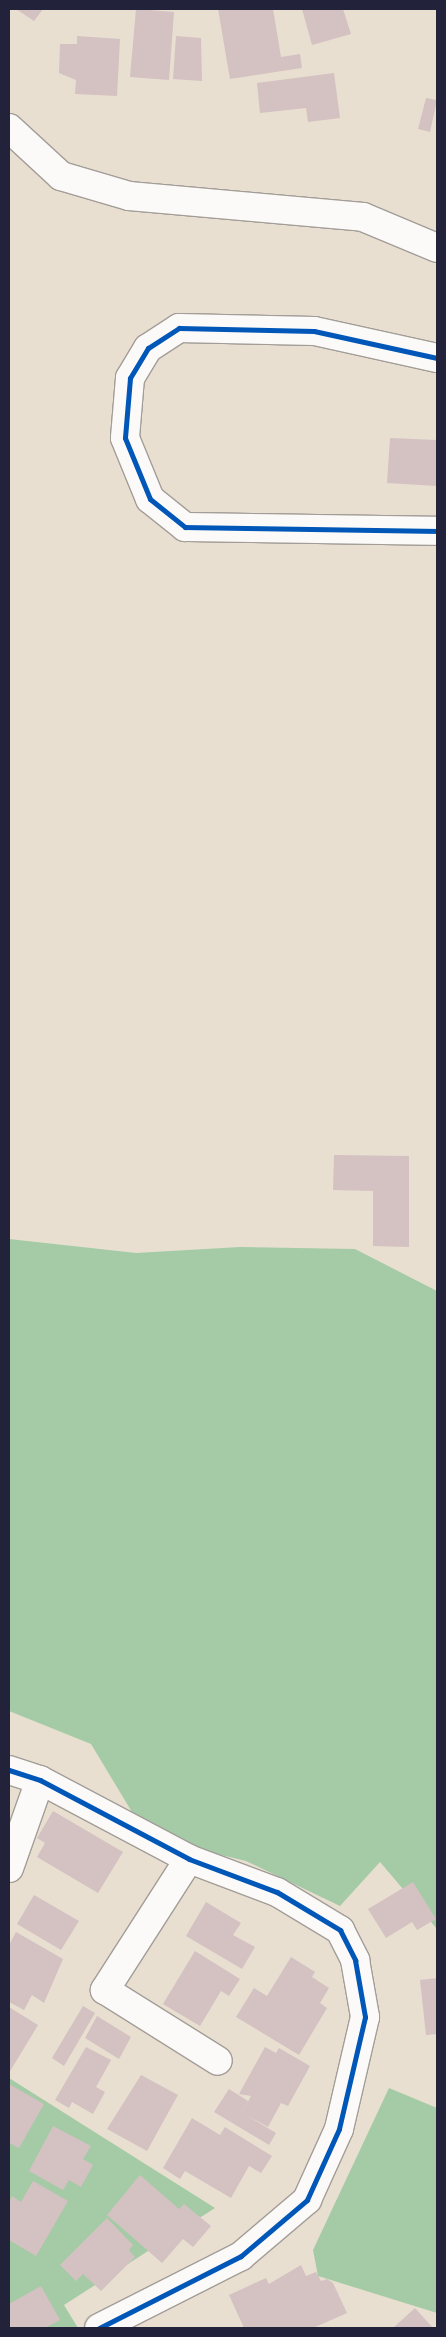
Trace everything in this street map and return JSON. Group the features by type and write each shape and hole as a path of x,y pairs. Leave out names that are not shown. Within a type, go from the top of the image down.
{"street":[{"path":"9,128 61,176 129,196 363,217 437,248"},
{"path":"437,358 314,331 179,328 148,348 130,378 125,438 150,499 185,527 437,531"},
{"path":"9,1770 40,1780 189,1859 277,1892 340,1930 356,1960 365,2017 339,2129 306,2200 241,2256 99,2328"},
{"path":"9,1868 40,1780"},
{"path":"189,1859 106,1990 218,2061"}],"green space":[{"path":"9,1239 136,1253 240,1247 355,1249 437,1291 437,1929 380,1862 340,1906 246,1861 147,1837 91,1744 9,1711"},
{"path":"9,2078 215,2208 64,2305 78,2328 9,2328"},
{"path":"389,2088 437,2108 437,2313 318,2276 313,2250"}],"building":[{"path":"16,9 43,9 34,21"},
{"path":"136,9 174,12 169,80 130,77"},
{"path":"218,9 273,9 281,57 300,54 302,68 230,79"},
{"path":"302,9 343,9 351,34 312,45"},
{"path":"77,36 120,39 117,96 75,94 76,80 59,73 60,44 77,44"},
{"path":"176,36 201,38 202,81 173,79"},
{"path":"334,73 340,118 308,122 306,108 260,113 257,83"},
{"path":"426,98 437,100 430,132 418,129"},
{"path":"390,438 437,440 437,486 387,483"},
{"path":"334,1155 409,1156 409,1247 373,1246 373,1191 333,1190"},
{"path":"53,1811 123,1852 98,1893 37,1857 45,1843 37,1838"},
{"path":"413,1882 436,1919 417,1930 412,1922 386,1938 368,1909"},
{"path":"34,1895 79,1921 61,1950 17,1924"},
{"path":"206,1902 241,1923 233,1935 255,1947 242,1969 186,1936"},
{"path":"16,1932 63,1959 44,2003 32,1995 24,2010 9,2002 9,1945"},
{"path":"195,1951 240,1979 229,1996 221,1991 200,2026 163,2004"},
{"path":"291,1957 315,1972 312,1977 329,1988 320,2003 327,2008 299,2055 236,2017 254,1988 267,1996"},
{"path":"437,1978 437,2034 426,2035 420,1980"},
{"path":"83,2006 95,2013 64,2066 52,2058"},
{"path":"9,2007 38,2025 9,2073"},
{"path":"97,2016 131,2037 119,2059 85,2038"},
{"path":"86,2047 111,2060 96,2087 105,2092 93,2114 72,2102 69,2108 55,2100"},
{"path":"265,2047 276,2053 279,2048 310,2066 288,2106 281,2103 268,2127 246,2115 276,2133 269,2145 214,2112 229,2089 248,2101 242,2113 251,2096 239,2094"},
{"path":"141,2075 178,2095 147,2151 107,2129"},
{"path":"9,2084 44,2104 19,2148 9,2143"},
{"path":"192,2118 220,2135 225,2127 272,2156 261,2173 249,2166 231,2198 185,2171 180,2179 163,2168"},
{"path":"53,2126 91,2146 83,2159 93,2165 81,2187 69,2180 63,2190 29,2171"},
{"path":"140,2175 179,2209 184,2204 211,2226 193,2247 183,2239 162,2263 107,2215"},
{"path":"33,2181 68,2201 36,2256 9,2240 9,2202 12,2196 21,2202"},
{"path":"107,2218 133,2245 129,2250 135,2257 101,2291 83,2274 76,2281 60,2265"},
{"path":"301,2265 306,2276 316,2272 321,2281 327,2279 333,2283 347,2313 313,2328 244,2328 229,2295 266,2278 269,2284"},
{"path":"41,2286 60,2320 45,2328 9,2328 9,2304"},
{"path":"415,2308 433,2328 393,2328"}],"cycle path":[{"path":"437,358 314,331 179,328 148,348 130,378 125,438 150,499 185,527 437,531"},
{"path":"9,1770 40,1780 189,1859 277,1892 340,1930 355,1960 365,2017 339,2129 307,2200 241,2256 99,2328"}]}
